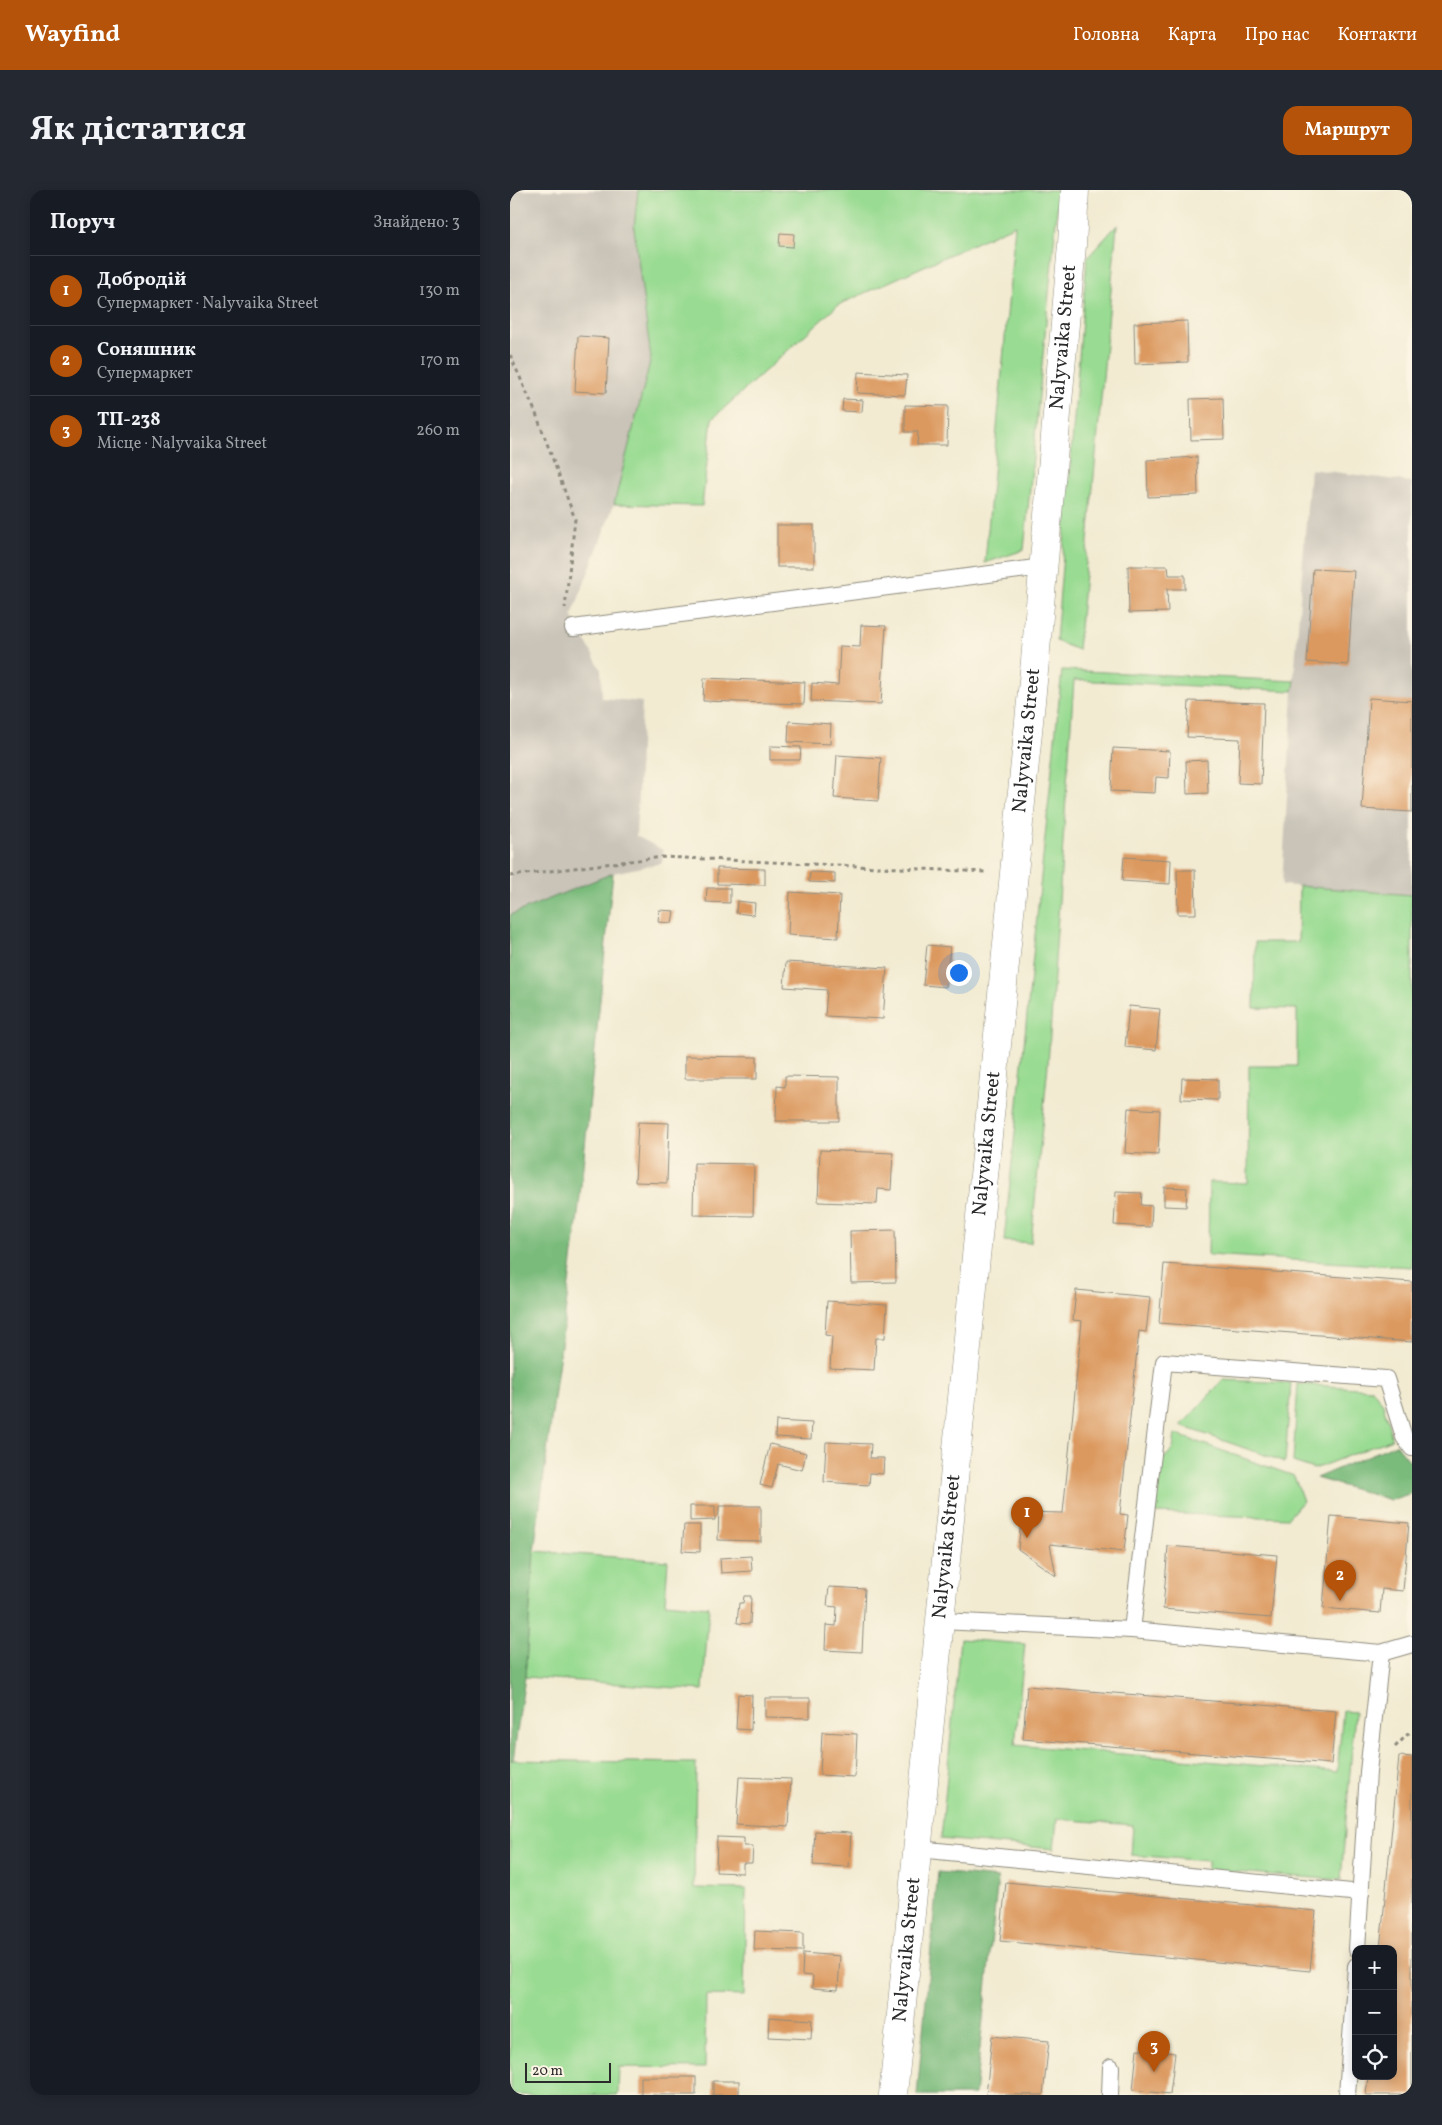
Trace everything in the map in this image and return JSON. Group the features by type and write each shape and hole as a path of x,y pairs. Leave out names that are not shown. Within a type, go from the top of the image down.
{"street":[{"name":"Nalyvaika Street","path":"893,2095 1014,874 1072,246 1074,190"}],"lane":[{"path":"573,628 1043,567"},
{"path":"1132,1630 1164,1362 1386,1379 1404,1437 1412,1448"},
{"path":"941,1622 1132,1630 1381,1653 1412,1644"},
{"path":"1357,1945 1368,1772 1381,1653"},
{"path":"918,1850 1361,1893"},
{"path":"1347,2095 1354,1990"},
{"path":"1110,2095 1111,2067"}],"path":[{"path":"510,356 535,411 575,519 564,616 573,628"},
{"path":"510,876 662,857 1014,874"}],"shaded area":[{"path":"510,190 638,190 634,228 651,358 614,504 572,616 601,670 602,698 642,702 636,836 663,850 662,863 613,873 510,915"},
{"path":"1310,469 1412,482 1412,895 1282,885 1293,691"}],"green space":[{"path":"638,190 1059,190 1024,550 985,563 1015,225 838,305 712,419 702,506 614,504 651,358 634,228"},
{"path":"1117,225 1078,650 1056,641 1087,258"},
{"path":"1062,670 1295,681 1293,691 1074,680 1048,1064 1031,1243 1004,1241"},
{"path":"613,873 578,1215 534,1551 525,1677 513,1760 510,1760 510,915"},
{"path":"1299,886 1412,895 1412,1267 1208,1255 1209,1182 1248,1183 1249,1066 1297,1066 1297,1009 1254,1008 1255,942 1298,942"},
{"path":"1223,1380 1291,1383 1285,1462 1181,1426"},
{"path":"1298,1384 1372,1389 1383,1404 1392,1439 1314,1469 1293,1462"},
{"path":"1175,1434 1294,1476 1303,1501 1288,1518 1155,1513 1158,1465 1173,1449"},
{"path":"1396,1444 1412,1464 1412,1493 1391,1500 1316,1478"},
{"path":"534,1551 668,1561 665,1603 709,1607 703,1690 525,1677"},
{"path":"960,1639 1025,1644 1015,1745 1337,1772 1343,1711 1355,1712 1341,1880 1208,1870 1208,1861 1131,1855 1133,1825 1057,1819 1054,1849 941,1839"},
{"path":"510,1760 696,1763 694,1888 746,1889 744,1996 706,1995 705,2068 619,2067 618,2095 510,2095"},
{"path":"938,1872 998,1878 975,2095 917,2095"}],"building":[{"path":"780,233 794,234 793,247 779,246"},
{"path":"1187,321 1188,362 1135,364 1134,323"},
{"path":"578,336 609,338 606,393 575,391"},
{"path":"858,372 907,375 905,395 857,393"},
{"path":"1223,398 1224,439 1191,440 1190,399"},
{"path":"843,399 863,400 862,412 842,411"},
{"path":"905,405 948,406 947,445 917,445 918,432 905,432"},
{"path":"1197,457 1198,495 1148,497 1147,460"},
{"path":"777,525 814,525 814,567 777,567"},
{"path":"1128,566 1168,566 1169,575 1185,575 1185,589 1167,589 1168,612 1129,613"},
{"path":"1313,569 1354,571 1348,665 1307,662"},
{"path":"861,625 886,626 881,704 811,701 812,683 838,685 840,646 860,647"},
{"path":"704,678 805,682 804,704 703,701"},
{"path":"1369,698 1412,701 1412,812 1362,809"},
{"path":"1189,701 1264,703 1261,784 1238,783 1240,739 1187,737"},
{"path":"789,721 831,724 830,744 788,742"},
{"path":"770,746 801,747 800,760 770,760"},
{"path":"1113,748 1170,751 1169,778 1156,777 1155,793 1111,791"},
{"path":"837,755 881,758 878,801 834,798"},
{"path":"1207,760 1208,793 1187,794 1186,761"},
{"path":"1124,857 1171,860 1170,884 1122,881"},
{"path":"717,868 765,869 765,885 717,884"},
{"path":"1177,870 1195,870 1196,914 1178,914"},
{"path":"810,872 835,873 835,883 809,882"},
{"path":"707,888 730,888 730,903 706,902"},
{"path":"790,892 840,895 838,938 788,935"},
{"path":"737,901 755,903 754,915 736,913"},
{"path":"659,910 674,911 672,923 658,922"},
{"path":"927,945 950,947 946,987 923,985"},
{"path":"786,962 887,968 883,1019 825,1016 827,990 784,987"},
{"path":"1129,1006 1160,1009 1156,1050 1125,1047"},
{"path":"685,1056 757,1057 757,1079 685,1079"},
{"path":"785,1076 839,1077 839,1121 776,1121 777,1086 785,1087"},
{"path":"1182,1078 1218,1079 1218,1100 1181,1099"},
{"path":"1128,1108 1160,1110 1158,1155 1125,1153"},
{"path":"638,1122 669,1123 667,1183 635,1182"},
{"path":"820,1150 893,1153 891,1190 878,1189 877,1204 818,1202"},
{"path":"694,1163 754,1164 753,1216 693,1215"},
{"path":"1164,1187 1187,1188 1186,1207 1164,1206"},
{"path":"1116,1192 1142,1193 1141,1205 1152,1206 1151,1227 1114,1225"},
{"path":"895,1230 896,1282 851,1283 850,1231"},
{"path":"1164,1264 1412,1282 1412,1342 1159,1323"},
{"path":"1076,1290 1150,1297 1146,1332 1139,1331 1120,1514 1128,1515 1124,1552 1050,1544 1056,1576 1018,1549 1022,1512 1063,1513 1082,1321 1073,1320"},
{"path":"827,1301 887,1305 885,1338 876,1338 874,1370 830,1368 832,1336 825,1335"},
{"path":"776,1421 812,1423 811,1439 775,1437"},
{"path":"826,1442 871,1444 870,1458 884,1458 883,1474 870,1473 869,1485 824,1482"},
{"path":"770,1444 806,1453 802,1470 778,1464 772,1488 760,1485"},
{"path":"690,1506 715,1506 715,1520 690,1521"},
{"path":"719,1506 761,1506 761,1541 718,1540"},
{"path":"1331,1516 1409,1523 1403,1591 1382,1589 1380,1613 1323,1608"},
{"path":"684,1525 700,1525 700,1552 682,1551"},
{"path":"1168,1546 1277,1555 1271,1618 1163,1609"},
{"path":"751,1556 752,1571 721,1573 720,1558"},
{"path":"829,1587 865,1589 862,1652 825,1650 826,1625 836,1626 837,1607 827,1606"},
{"path":"744,1596 751,1596 750,1624 737,1623 739,1603 743,1603"},
{"path":"1027,1686 1336,1711 1331,1764 1023,1739"},
{"path":"738,1694 752,1695 751,1730 736,1729"},
{"path":"765,1698 810,1698 810,1718 765,1717"},
{"path":"822,1732 857,1734 855,1777 820,1775"},
{"path":"1399,1756 1412,1757 1412,2095 1366,2095 1368,2080 1397,2080 1397,1945 1380,1945"},
{"path":"739,1777 791,1779 788,1827 736,1824"},
{"path":"815,1831 851,1833 849,1867 813,1865"},
{"path":"717,1837 744,1838 744,1846 753,1846 752,1863 743,1863 743,1873 716,1872"},
{"path":"1006,1882 1316,1911 1310,1971 1000,1941"},
{"path":"755,1931 803,1933 803,1951 754,1950"},
{"path":"803,1953 840,1956 838,1990 812,1988 813,1976 802,1975"},
{"path":"769,2017 812,2020 811,2039 768,2037"},
{"path":"992,2036 1049,2041 1043,2095 986,2095"},
{"path":"1137,2049 1175,2053 1170,2094 1133,2090"},
{"path":"641,2077 696,2077 696,2095 641,2095"},
{"path":"713,2081 739,2081 739,2095 713,2095"}],"place":[{"name":"Добродій","path":"1027,1538"},
{"name":"Соняшник","path":"1340,1601"},
{"name":"ТП-238","path":"1154,2072"}]}
